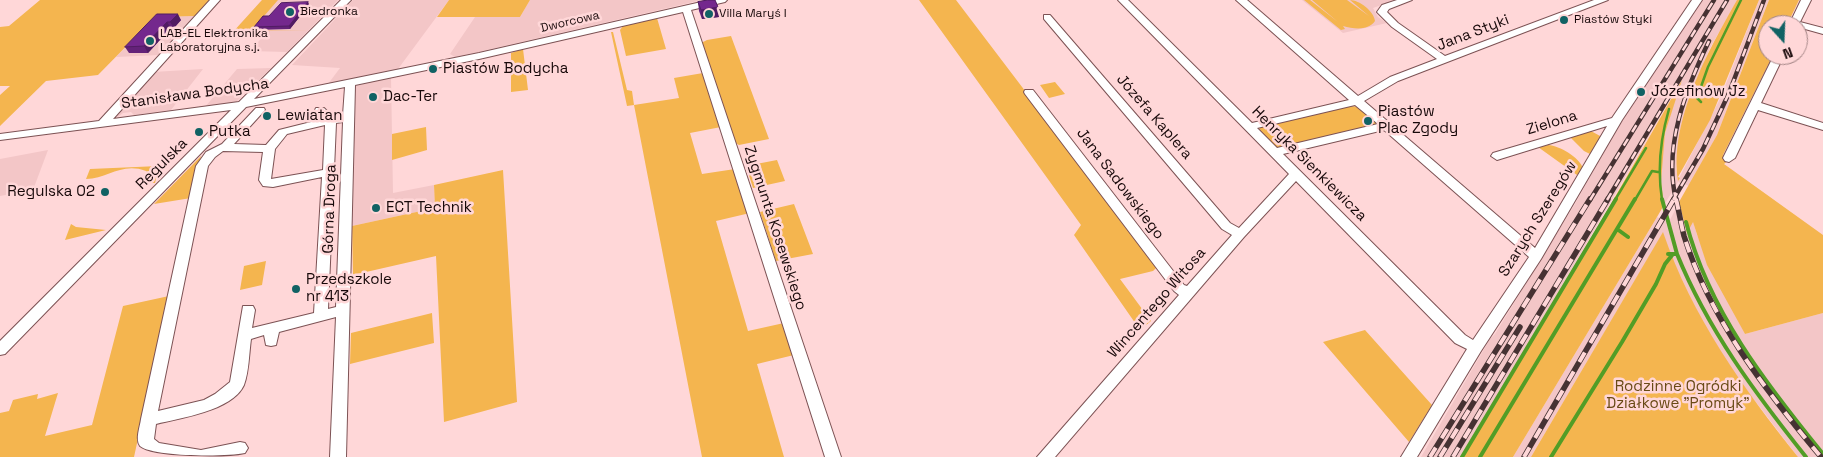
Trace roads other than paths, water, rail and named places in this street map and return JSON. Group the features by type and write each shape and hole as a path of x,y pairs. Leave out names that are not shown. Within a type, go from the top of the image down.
{"street":[{"path":"104,122 215,0"},
{"name":"Regulska","path":"0,350 346,0"},
{"name":"Dworcowa","path":"423,66 484,55 722,0"},
{"name":"Henryka Sienkiewicza","path":"1123,0 1460,339 1476,347"},
{"path":"1241,0 1536,256"},
{"path":"1407,0 1385,8 1382,12 1395,25 1444,60"},
{"name":"Jana Styki","path":"1249,127 1357,101 1394,79 1603,0"},
{"name":"Szarych Szeregów","path":"1409,457 1476,347 1536,256 1616,120 1697,0"},
{"path":"1799,15 1806,0"},
{"name":"Zygmunta Kosewskiego","path":"686,8 833,457"},
{"name":"Józefa Kaplera","path":"1047,17 1237,237"},
{"path":"1808,27 1823,31"},
{"path":"1729,158 1774,65"},
{"name":"Stanisława Bodycha","path":"0,137 243,104 423,66"},
{"name":"Józefa Kaplera","path":"1093,77 1226,233 1237,237"},
{"name":"Górna Droga","path":"338,457 350,82"},
{"name":"Jana Sadowskiego","path":"1030,92 1179,288 1187,293"},
{"path":"1754,105 1823,127"},
{"path":"225,147 260,110"},
{"path":"320,110 331,120 321,316"},
{"path":"329,172 277,183 267,183 265,180 269,149 286,130 349,117"},
{"name":"Zielona","path":"1497,156 1616,120"},
{"path":"1274,152 1385,126"},
{"path":"240,448 201,457 155,449 147,444 145,440 202,166 205,159 216,149 225,147 269,149"},
{"name":"Wincentego Witosa","path":"1045,457 1187,293 1296,174"},
{"path":"149,419 213,403 223,399 232,392 238,384 248,310"},
{"path":"245,335 271,335 321,316 344,310"}],"waterway":[{"path":"1701,102 1697,98 1708,67 1741,0"},
{"path":"1662,200 1660,154 1669,109"},
{"path":"1615,200 1646,148"},
{"path":"1635,200 1652,171 1658,172"},
{"path":"1462,457 1616,199"},
{"path":"1480,457 1635,199"},
{"path":"1662,199 1677,254"},
{"path":"1686,222 1696,255 1724,316 1781,401 1823,454"},
{"path":"1617,229 1628,237"},
{"path":"1668,254 1673,254"},
{"path":"1551,457 1622,342 1656,284 1665,264 1673,254"},
{"path":"1677,254 1689,282 1718,335 1751,385 1806,457"}],"railway":[{"path":"1590,200 1714,0"},
{"path":"1607,200 1727,0"},
{"path":"1675,196 1703,149 1729,93 1764,0"},
{"path":"1675,196 1672,159 1679,118 1692,78 1709,41"},
{"path":"1673,200 1675,196"},
{"path":"1675,196 1676,200"},
{"path":"1430,457 1590,199"},
{"path":"1453,457 1608,199"},
{"path":"1524,457 1674,199"},
{"path":"1676,199 1684,236 1695,267 1724,325 1760,380 1821,457"},
{"path":"1440,457 1520,327"}],"place":[{"name":"Biedronka","path":"290,12"},
{"name":"Villa Maryś I","path":"709,14"},
{"name":"Piastów Styki","path":"1564,20"},
{"name":"LAB-EL Elektronika Laboratoryjna s.j.","path":"150,41"},
{"name":"Piastów Bodycha","path":"433,69"},
{"name":"Józefinów Jz","path":"1641,92"},
{"name":"Dac-Ter","path":"373,97"},
{"name":"Lewiatan","path":"267,116"},
{"name":"Piastów Plac Zgody","path":"1368,121"},
{"name":"Putka","path":"199,132"},
{"name":"Regulska 02","path":"105,192"},
{"name":"ECT Technik","path":"376,208"},
{"name":"Przedszkole nr 413","path":"296,289"}],"park label":[{"name":"Rodzinne Ogródki Działkowe \"Promyk\"","path":"1678,396"}]}
